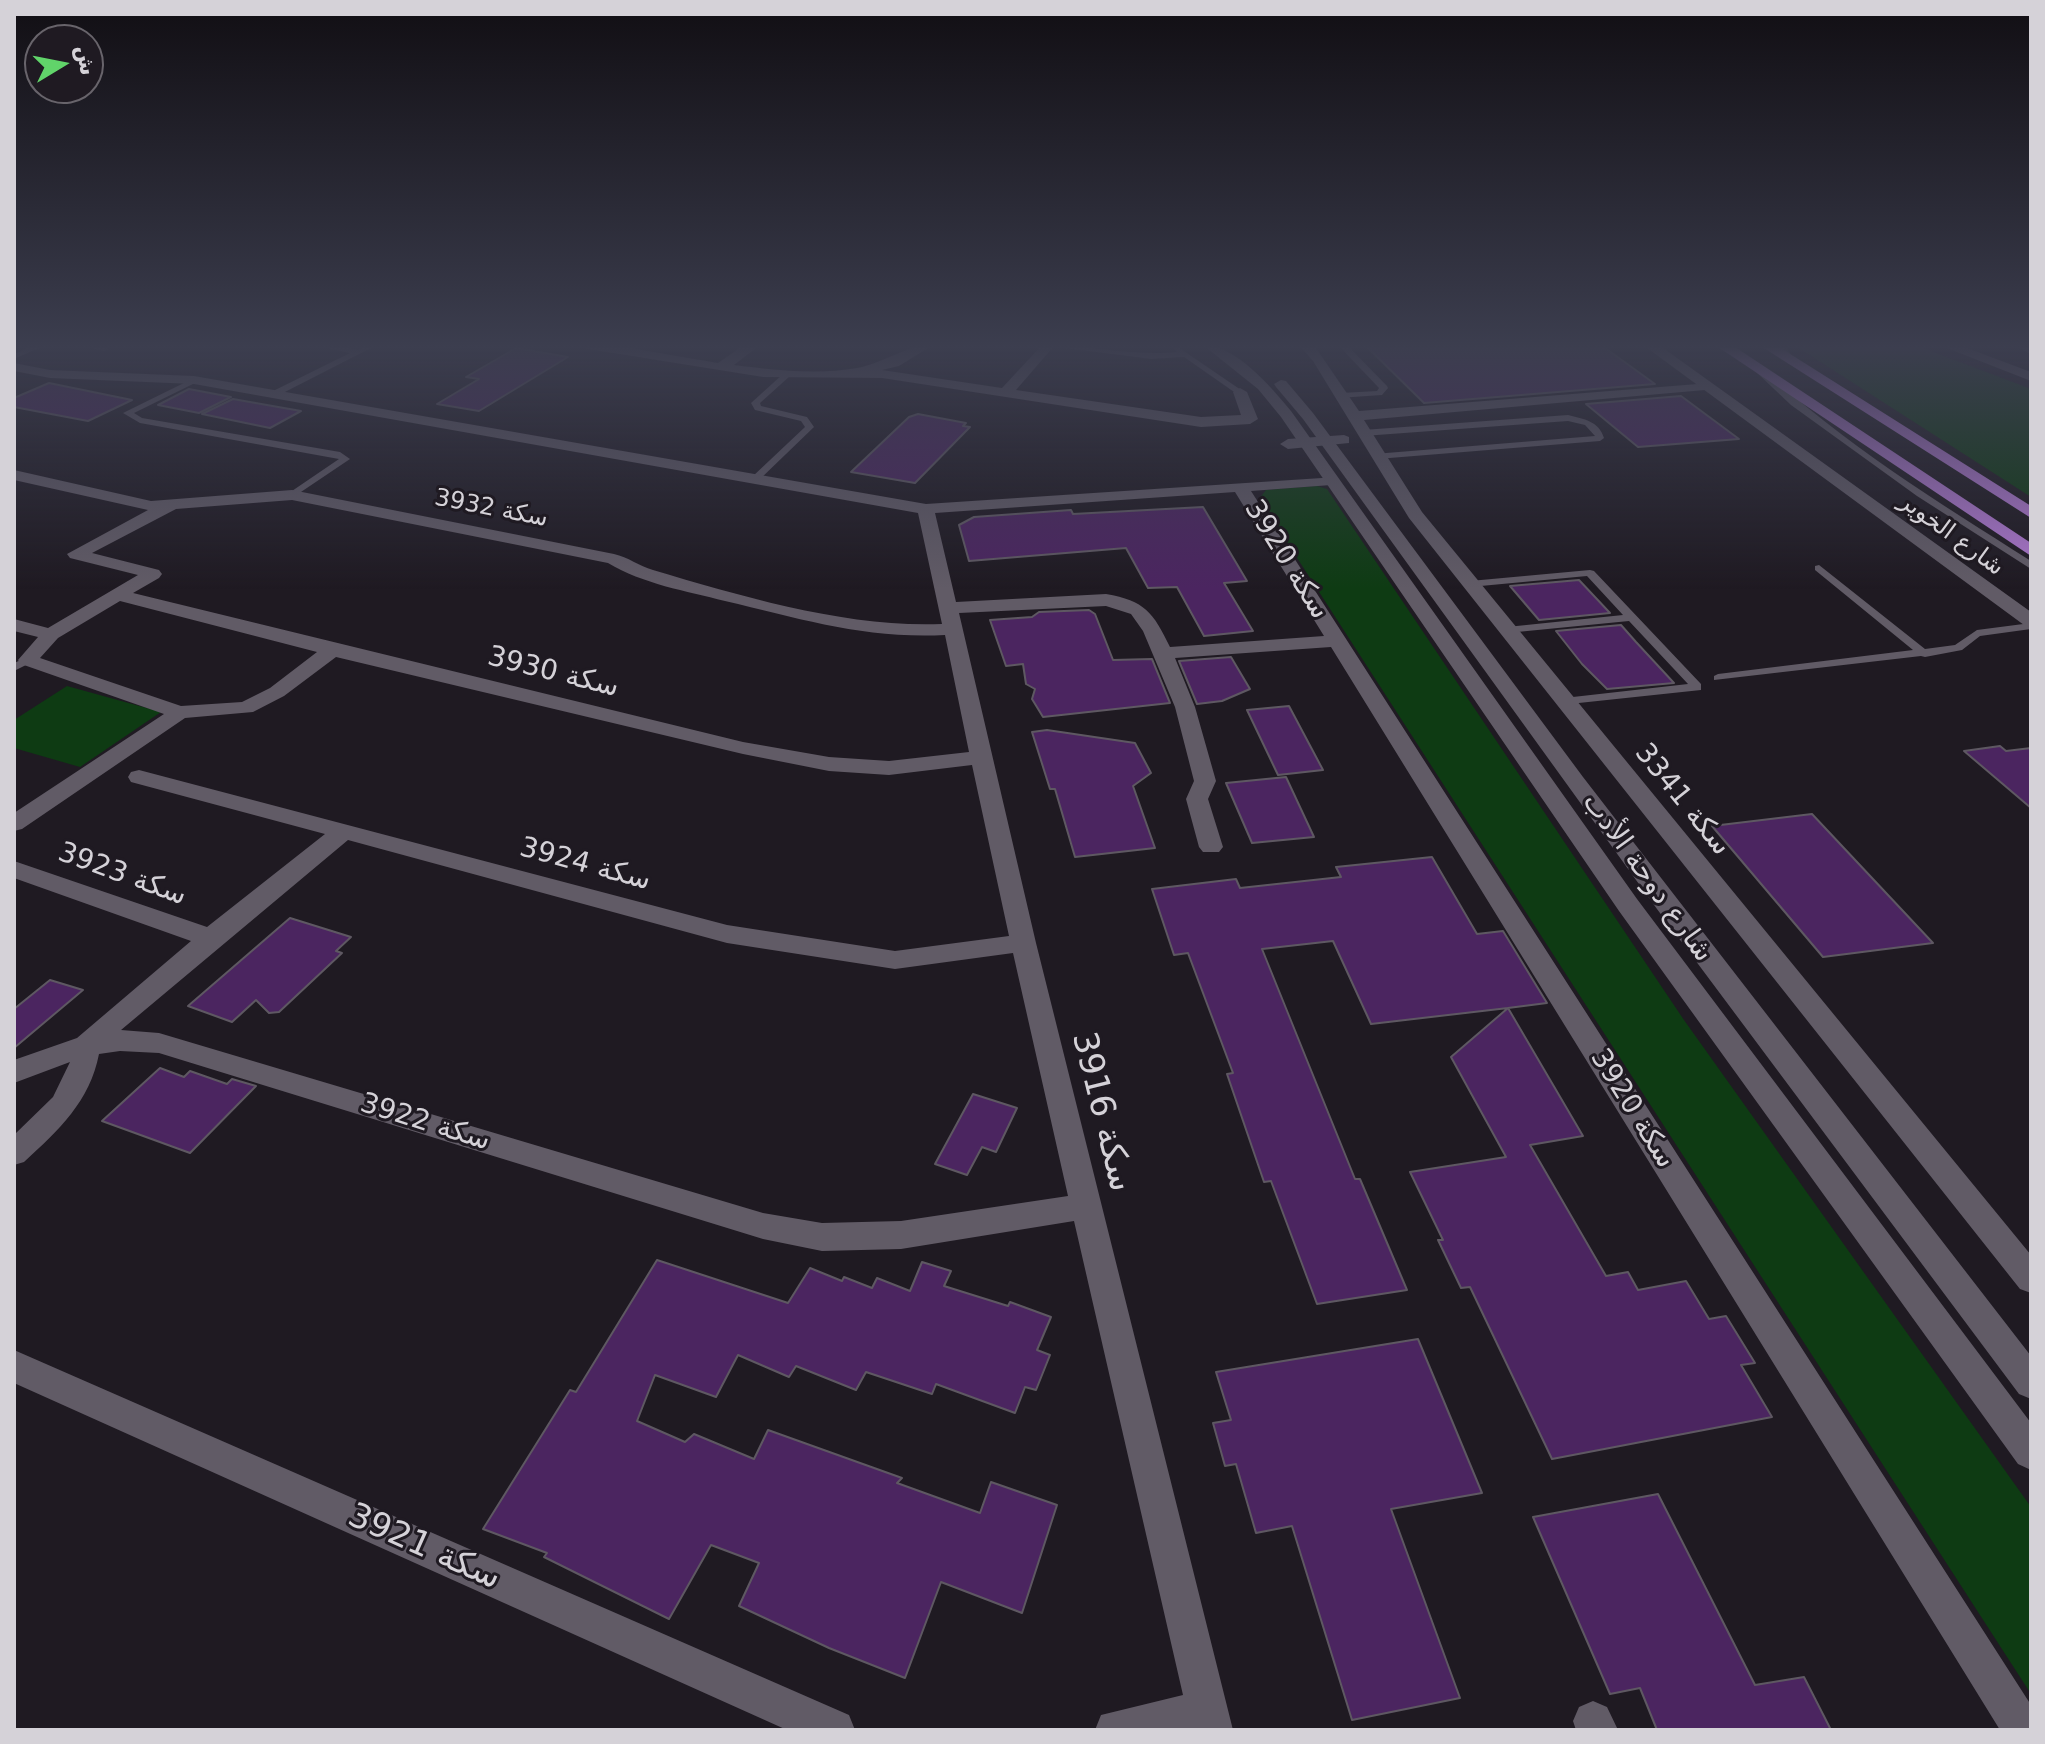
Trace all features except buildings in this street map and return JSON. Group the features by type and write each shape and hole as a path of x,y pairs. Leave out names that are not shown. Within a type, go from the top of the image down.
{"highway":[{"path":"1844,426 2031,551"},
{"path":"1894,426 2031,513"}],"street":[{"path":"457,426 926,509 1331,480"},
{"name":"شارع دوحة الأدب","path":"1317,426 1330,436"},
{"name":"شارع دوحة الأدب","path":"1321,426 1528,722 2031,1383"},
{"name":"سكة 3341","path":"1333,426 1330,436 1377,456 1415,514 1470,584 2031,1279"},
{"path":"1330,436 1402,426"},
{"name":"شارع الخوير","path":"1760,426 2031,624"},
{"name":"شارع دوحة الأدب","path":"1330,436 1331,480 1628,905 2031,1452"},
{"name":"سكة 3932","path":"14,475 151,506 292,495 614,559 632,570 680,584 857,627 910,631 951,619 1106,600 1129,602 1143,613 1163,653"},
{"name":"سكة 3920","path":"1240,487 2023,1730"},
{"path":"21,664 51,634 153,574 76,554 174,504"},
{"name":"سكة 3916","path":"926,509 1023,943 1210,1720"},
{"name":"سكة 3930","path":"117,595 743,748 829,764 889,768 980,757"},
{"path":"14,625 51,634"},
{"path":"1211,847 1197,799 1205,781 1185,707 1163,653 1337,641"},
{"path":"21,664 180,712 246,708 277,692 332,650"},
{"path":"14,824 180,712"},
{"name":"سكة 3924","path":"139,777 727,934 895,960 1023,943"},
{"path":"14,1072 88,1043 211,938 343,832"},
{"name":"سكة 3923","path":"14,869 211,938"},
{"name":"سكة 3922","path":"88,1043 129,1038 159,1043 763,1226 822,1237 901,1235 1087,1206"},
{"path":"14,1153 60,1111 75,1091 83,1073 88,1043"},
{"name":"سكة 3921","path":"14,1366 834,1730"},
{"path":"1116,1730 1210,1720"}],"lane":[{"path":"176,426 340,455 345,459 292,495"},
{"path":"755,479 810,426"},
{"path":"1330,436 1457,426"},
{"path":"1377,456 1600,438 1592,426"},
{"path":"1827,426 2031,566"},
{"path":"1819,568 1925,654"},
{"path":"1470,584 1590,573 1697,687 1564,702"},
{"path":"1507,630 1631,617"},
{"path":"1718,678 1925,654 1964,646 1977,633 2031,624"}],"green space":[{"path":"1921,426 2031,426 2031,497"},
{"path":"1317,486 1327,489 1684,1020 2031,1507 2031,1694 1259,499 1266,490"},
{"path":"67,686 161,712 80,767 14,748 14,720"}]}
